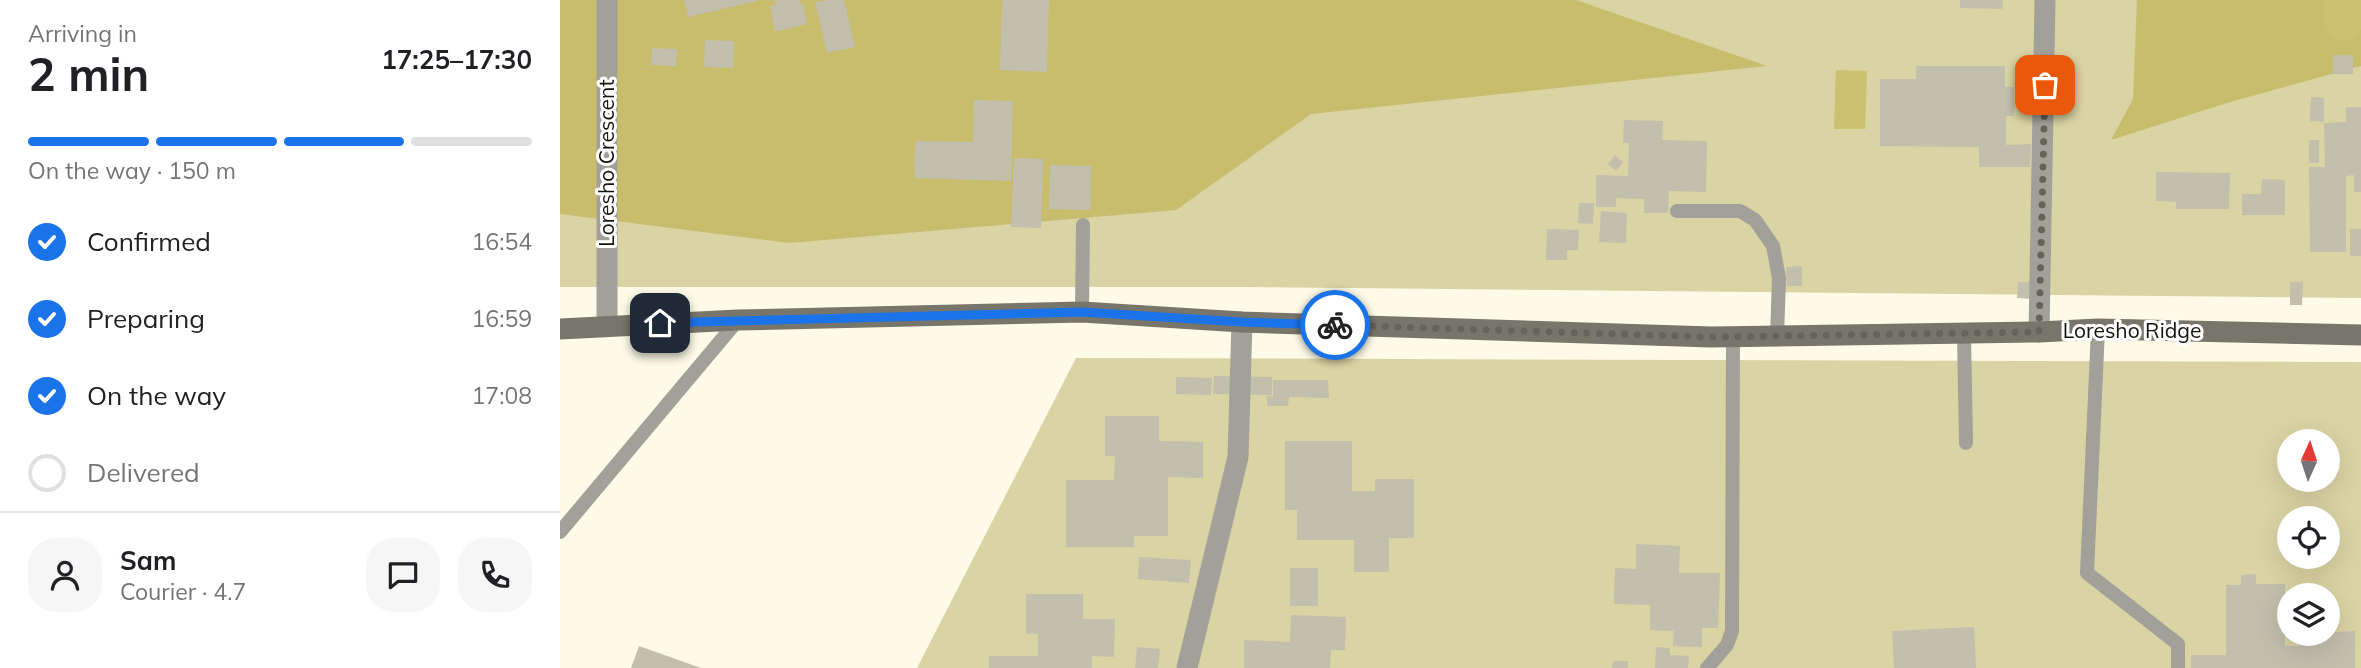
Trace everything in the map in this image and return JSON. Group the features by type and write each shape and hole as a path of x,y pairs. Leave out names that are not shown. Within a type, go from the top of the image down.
{"main road":[{"name":"Loresho Ridge","path":"560,329 738,320 1082,312 1242,322 1777,337 2098,329 2361,335"}],"street":[{"name":"Loresho Crescent","path":"607,0 607,326"},
{"path":"2039,332 2045,0"},
{"path":"1187,668 1238,457 1242,322"}],"lane":[{"path":"1677,211 1740,211 1755,220 1773,246 1777,267 1777,337"},
{"path":"1082,312 1083,225"},
{"path":"560,532 738,320"},
{"path":"2098,329 2087,573 2178,644 2178,668"},
{"path":"1964,334 1966,443"},
{"path":"1707,668 1727,645 1732,631 1733,336"}],"shaded area":[{"path":"560,0 2361,0 2361,298 1246,287 560,287"},
{"path":"560,0 1576,0 1767,66 1311,114 1176,210 789,243 560,214"},
{"path":"2137,0 2361,0 2361,66 2230,102 2111,140 2133,99"},
{"path":"2324,0 2361,0 2361,29 2354,39 2345,41 2332,36 2323,16"},
{"path":"1836,70 1867,71 1865,129 1834,129"},
{"path":"1076,358 2361,362 2361,668 917,668"}],"building":[{"path":"684,0 757,0 757,1 688,17"},
{"path":"775,0 799,0 800,4 803,3 807,24 775,32 770,6 776,5"},
{"path":"844,0 855,47 827,53 815,2"},
{"path":"1002,0 1049,0 1047,72 1000,70"},
{"path":"1960,0 2003,0 2002,9 1960,8"},
{"path":"705,40 734,41 733,68 704,67"},
{"path":"652,48 677,49 676,66 651,65"},
{"path":"2333,55 2353,55 2353,74 2333,74"},
{"path":"1916,66 2005,66 2005,87 2014,87 2014,116 2006,116 2006,145 2031,144 2030,167 1979,167 1979,147 1880,146 1880,79 1916,79"},
{"path":"2311,97 2324,98 2324,122 2310,121"},
{"path":"974,100 1013,101 1011,181 914,178 915,141 973,142"},
{"path":"2346,107 2361,107 2361,192 2354,192 2354,175 2346,176 2346,252 2310,252 2309,167 2325,167 2324,123 2346,122"},
{"path":"1624,120 1663,121 1662,140 1707,141 1706,192 1669,191 1668,213 1644,213 1644,199 1616,198 1616,207 1596,207 1596,175 1628,176 1629,143 1623,143"},
{"path":"2309,140 2319,140 2319,163 2309,163"},
{"path":"1615,155 1623,162 1616,171 1608,164"},
{"path":"1014,158 1043,159 1041,228 1011,227"},
{"path":"1050,165 1091,166 1090,210 1049,209"},
{"path":"2156,172 2230,173 2229,209 2176,209 2176,202 2156,201"},
{"path":"2262,179 2285,180 2285,215 2242,215 2242,194 2261,194"},
{"path":"1579,203 1594,203 1593,224 1578,223"},
{"path":"1601,211 1627,213 1626,243 1599,242"},
{"path":"1547,229 1579,230 1578,250 1567,250 1567,260 1546,260"},
{"path":"2350,229 2361,229 2361,256 2350,256"},
{"path":"1802,266 1802,286 1787,286 1786,267"},
{"path":"2018,282 2033,282 2032,299 2017,298"},
{"path":"2290,282 2303,282 2302,305 2290,305"},
{"path":"1214,376 1272,377 1272,395 1213,394"},
{"path":"1176,377 1212,378 1211,395 1176,394"},
{"path":"1273,380 1328,380 1329,398 1289,397 1288,406 1267,406 1267,396 1273,397"},
{"path":"1105,416 1159,416 1159,441 1203,442 1203,478 1168,477 1168,536 1134,536 1134,547 1066,547 1066,480 1114,480 1115,456 1105,456"},
{"path":"1285,441 1352,441 1352,491 1375,491 1375,479 1414,479 1414,538 1389,538 1389,572 1354,572 1354,540 1297,540 1297,510 1285,510"},
{"path":"1636,544 1680,546 1679,573 1720,573 1718,628 1702,628 1702,647 1673,646 1674,631 1650,630 1650,605 1614,604 1615,568 1636,569"},
{"path":"1139,557 1191,560 1189,583 1138,579"},
{"path":"1290,568 1318,568 1318,606 1290,606"},
{"path":"2256,574 2256,584 2277,584 2277,646 2340,646 2340,632 2355,631 2355,668 2191,668 2191,655 2226,655 2226,585 2241,585 2241,575"},
{"path":"1026,594 1083,594 1083,619 1115,619 1114,657 1092,656 1092,668 989,668 989,656 1038,656 1038,634 1026,634"},
{"path":"1291,615 1346,617 1345,650 1331,650 1330,668 1244,668 1244,640 1290,642"},
{"path":"1974,627 1976,668 1894,668 1892,631"},
{"path":"639,646 701,668 631,668"},
{"path":"1137,647 1160,649 1158,668 1135,668"},
{"path":"1656,647 1670,648 1670,655 1689,656 1688,668 1655,668"},
{"path":"1613,661 1628,661 1628,668 1612,668"}],"way so far":[{"path":"1335,325 1711,337 2039,332 2045,85"}],"route":[{"path":"660,323 1082,312 1335,325"}]}
